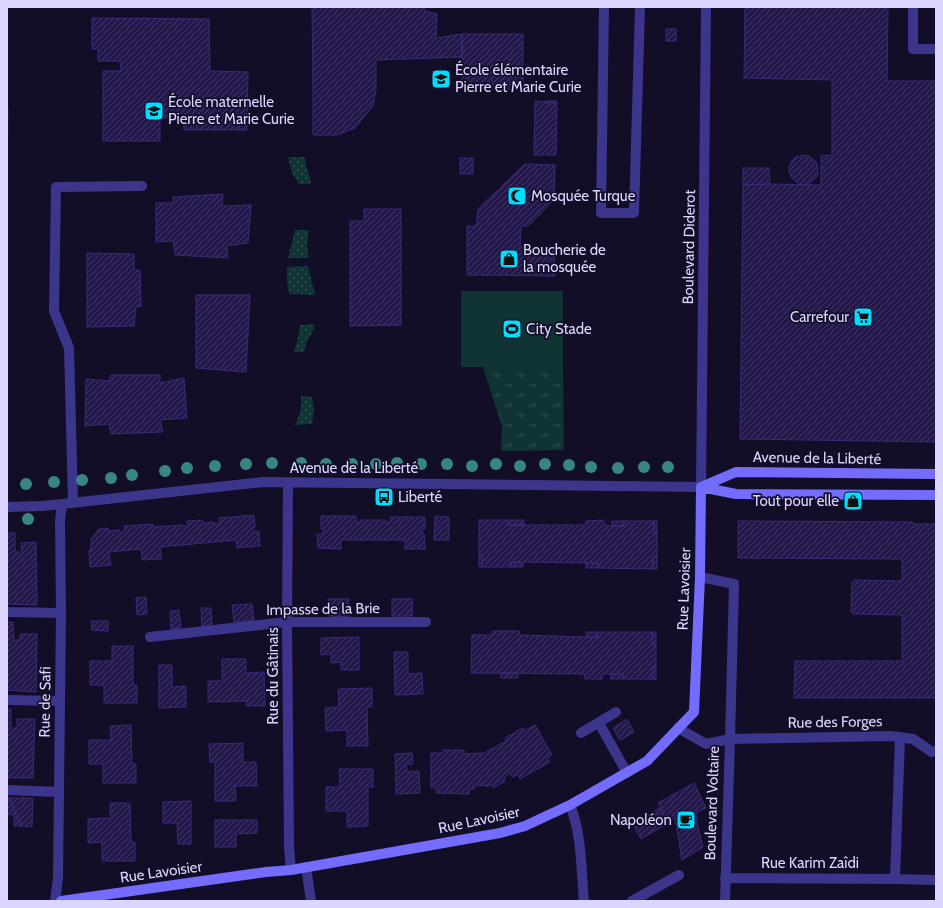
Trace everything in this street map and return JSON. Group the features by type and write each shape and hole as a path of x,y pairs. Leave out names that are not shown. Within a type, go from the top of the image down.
{"street":[{"path":"604,7 601,213 634,213 640,7"},
{"name":"Boulevard Diderot","path":"701,487 706,7"},
{"path":"913,7 913,49 936,49"},
{"path":"73,502 69,348 54,311 56,187 142,186"},
{"name":"Avenue de la Liberté","path":"701,487 736,472 936,474"},
{"name":"Avenue de la Liberté","path":"7,506 41,506 263,482 701,487 736,494 936,495"},
{"name":"Rue du Gâtinais","path":"288,483 287,622 289,847 291,870"},
{"name":"Rue Lavoisier","path":"61,901 250,874 291,870 500,833 525,826 570,805 647,761 694,712 700,577 701,487"},
{"name":"Rue de Safi","path":"55,901 58,879 61,613 60,521 62,504"},
{"path":"700,577 734,584 730,739"},
{"path":"7,612 61,613"},
{"name":"Impasse de la Brie","path":"150,637 287,622 426,622"},
{"path":"7,700 60,701"},
{"path":"582,733 616,712"},
{"path":"599,723 627,773"},
{"name":"Boulevard Voltaire","path":"678,728 706,744 730,739 725,901"},
{"name":"Rue des Forges","path":"730,739 891,736 913,739 932,752 936,751"},
{"path":"895,878 900,737"},
{"path":"7,790 59,792"},
{"path":"570,805 578,832 584,901"},
{"path":"306,867 311,901"},
{"path":"632,901 679,874"},
{"name":"Rue Karim Zaîdi","path":"725,878 895,878 936,880"}],"green space":[{"path":"288,157 305,157 311,184 299,184 292,173"},
{"path":"295,230 309,230 307,244 309,258 288,258"},
{"path":"308,266 315,295 289,294 287,267"},
{"name":"City Stade","path":"461,291 563,291 563,367 461,367"},
{"path":"315,324 307,341 304,352 294,352 300,325"},
{"path":"483,367 563,367 564,450 501,451 502,427"},
{"path":"301,396 312,397 314,409 312,424 295,425 300,411"}],"building":[{"path":"312,7 424,7 425,11 437,14 436,38 462,34 462,57 376,60 376,90 373,106 355,128 337,135 313,135"},
{"path":"745,7 888,7 887,81 936,81 936,442 740,439 743,185 821,185 821,156 832,155 832,80 744,78"},
{"path":"92,18 209,19 210,71 248,72 247,130 184,130 183,117 160,118 160,141 103,141 103,71 121,71 120,61 98,61 98,49 92,49"},
{"path":"666,29 676,29 676,41 666,41"},
{"path":"462,34 523,34 523,89 462,89"},
{"path":"535,101 557,103 556,155 534,155"},
{"path":"545,101 557,101 557,103 545,103"},
{"path":"7,107 8,107 7,166"},
{"path":"805,155 809,156 817,164 818,174 810,183 800,185 792,178 789,172 789,167 791,162 796,157"},
{"path":"460,158 473,158 473,174 460,174"},
{"path":"525,164 555,165 554,200 528,226 521,226 520,247 554,248 555,276 467,275 467,226 476,226 478,209"},
{"path":"743,168 769,168 770,184 743,185"},
{"path":"223,194 222,206 251,205 248,243 227,246 228,258 175,255 173,241 156,242 156,203 173,203 173,197"},
{"path":"364,209 401,209 401,325 350,326 350,221 364,221"},
{"path":"87,253 134,254 134,270 140,270 141,306 136,307 134,326 87,327"},
{"path":"196,295 250,295 246,372 196,368"},
{"path":"111,375 160,375 160,383 184,378 187,418 160,420 163,432 111,434 109,424 85,426 86,379 109,381"},
{"path":"254,515 255,527 253,527 254,532 259,531 260,546 237,548 236,540 160,547 162,559 142,560 141,549 109,552 111,565 90,567 89,550 91,550 91,539 99,529 108,528 108,531 120,530 119,532 124,532 124,526 153,524 153,527 188,526 187,521 202,520 203,523 214,522 215,524 220,523 219,518"},
{"path":"321,516 356,516 356,522 361,522 361,520 385,520 386,522 390,522 390,517 425,517 425,529 422,529 424,534 425,549 405,549 405,540 341,540 341,549 318,548 317,534 323,534 323,529 321,529"},
{"path":"435,516 449,517 449,540 434,540"},
{"path":"479,520 507,520 508,525 586,525 586,521 604,520 604,525 612,526 624,526 624,521 654,521 654,533 657,533 657,557 653,557 653,569 598,568 598,563 511,562 511,567 482,567 482,555 479,555"},
{"path":"507,520 524,520 524,525 508,525"},
{"path":"612,521 624,521 624,526 612,526"},
{"path":"654,521 657,521 657,533 654,533"},
{"path":"738,521 912,522 915,524 936,524 936,698 794,698 795,661 902,661 902,615 853,614 851,612 852,582 854,580 902,581 902,559 738,558"},
{"path":"7,533 15,533 15,552 22,552 21,543 36,542 37,605 7,604"},
{"path":"479,555 482,555 482,567 479,567"},
{"path":"653,557 657,557 657,569 653,569"},
{"path":"511,562 523,563 523,567 511,567"},
{"path":"586,563 598,563 598,568 586,568"},
{"path":"146,597 147,614 137,615 136,598"},
{"path":"328,599 349,599 349,617 329,616"},
{"path":"392,599 413,599 412,616 392,616"},
{"path":"252,604 254,620 234,622 232,605"},
{"path":"201,608 211,608 212,624 202,626"},
{"path":"179,610 181,628 171,629 170,611"},
{"path":"91,621 108,621 108,631 92,630"},
{"path":"7,622 13,622 14,640 20,640 20,634 37,634 36,692 7,690"},
{"path":"492,631 519,631 520,635 586,637 598,637 597,632 652,632 653,645 656,644 656,667 652,667 653,679 623,679 623,674 602,674 602,679 585,679 584,674 471,673 472,635 492,635"},
{"path":"586,632 597,632 598,637 586,637"},
{"path":"652,632 656,632 656,644 653,645"},
{"path":"359,637 359,670 341,670 341,662 331,663 331,654 321,655 321,638"},
{"path":"112,646 133,646 133,685 137,685 137,703 104,703 104,685 90,685 90,661 112,661"},
{"path":"394,652 408,652 408,674 422,673 423,694 395,695"},
{"path":"222,659 246,659 246,673 264,672 265,706 246,706 247,701 208,702 208,681 222,681"},
{"path":"159,665 172,665 172,687 186,686 186,707 159,708"},
{"path":"652,667 656,667 656,680 653,679"},
{"path":"501,673 518,673 518,678 501,678"},
{"path":"610,674 623,674 623,679 611,679"},
{"path":"372,688 372,707 367,707 368,746 347,746 347,730 326,731 325,708 339,707 338,689"},
{"path":"7,709 11,709 11,728 17,728 17,719 35,719 33,778 7,778"},
{"path":"627,719 634,732 620,740 613,728"},
{"path":"131,725 132,764 136,764 136,783 103,783 103,764 89,764 89,740 111,740 110,726"},
{"path":"535,725 552,755 547,758 550,762 520,779 518,774 513,777 510,773 504,778 505,781 494,788 492,785 475,785 474,789 469,789 469,794 436,793 436,788 431,788 431,753 443,753 443,750 464,750 464,754 484,753 506,741 505,738 523,728 524,731"},
{"path":"243,743 243,762 256,762 257,786 235,786 236,801 215,801 215,762 210,762 209,744"},
{"path":"412,753 413,764 406,764 407,772 419,771 420,793 396,794 395,754"},
{"path":"339,769 373,769 373,787 368,787 368,826 347,827 347,811 326,811 326,787 340,787"},
{"name":"Napoléon","path":"694,783 706,808 696,813 703,847 682,860 675,818 668,822 658,803"},
{"path":"7,798 9,798 21,826 14,826 14,814 9,815 7,811"},
{"path":"9,798 33,798 32,827 21,826"},
{"path":"191,801 191,844 178,844 177,823 163,823 163,802"},
{"path":"110,803 130,803 131,842 135,842 135,861 102,861 102,842 88,843 88,819 110,818"},
{"path":"660,808 668,823 641,839 633,824"},
{"path":"215,820 257,820 257,833 236,834 236,847 215,847"}],"place":[{"name":"École élémentaire Pierre et Marie Curie","path":"441,79"},
{"name":"École maternelle Pierre et Marie Curie","path":"154,111"},
{"name":"Mosquée Turque","path":"517,196"},
{"name":"Boucherie de la mosquée","path":"509,259"},
{"name":"Carrefour","path":"863,317"},
{"name":"City Stade","path":"512,329"},
{"name":"Liberté","path":"384,497"},
{"name":"Tout pour elle","path":"853,501"},
{"name":"Napoléon","path":"686,820"}]}
